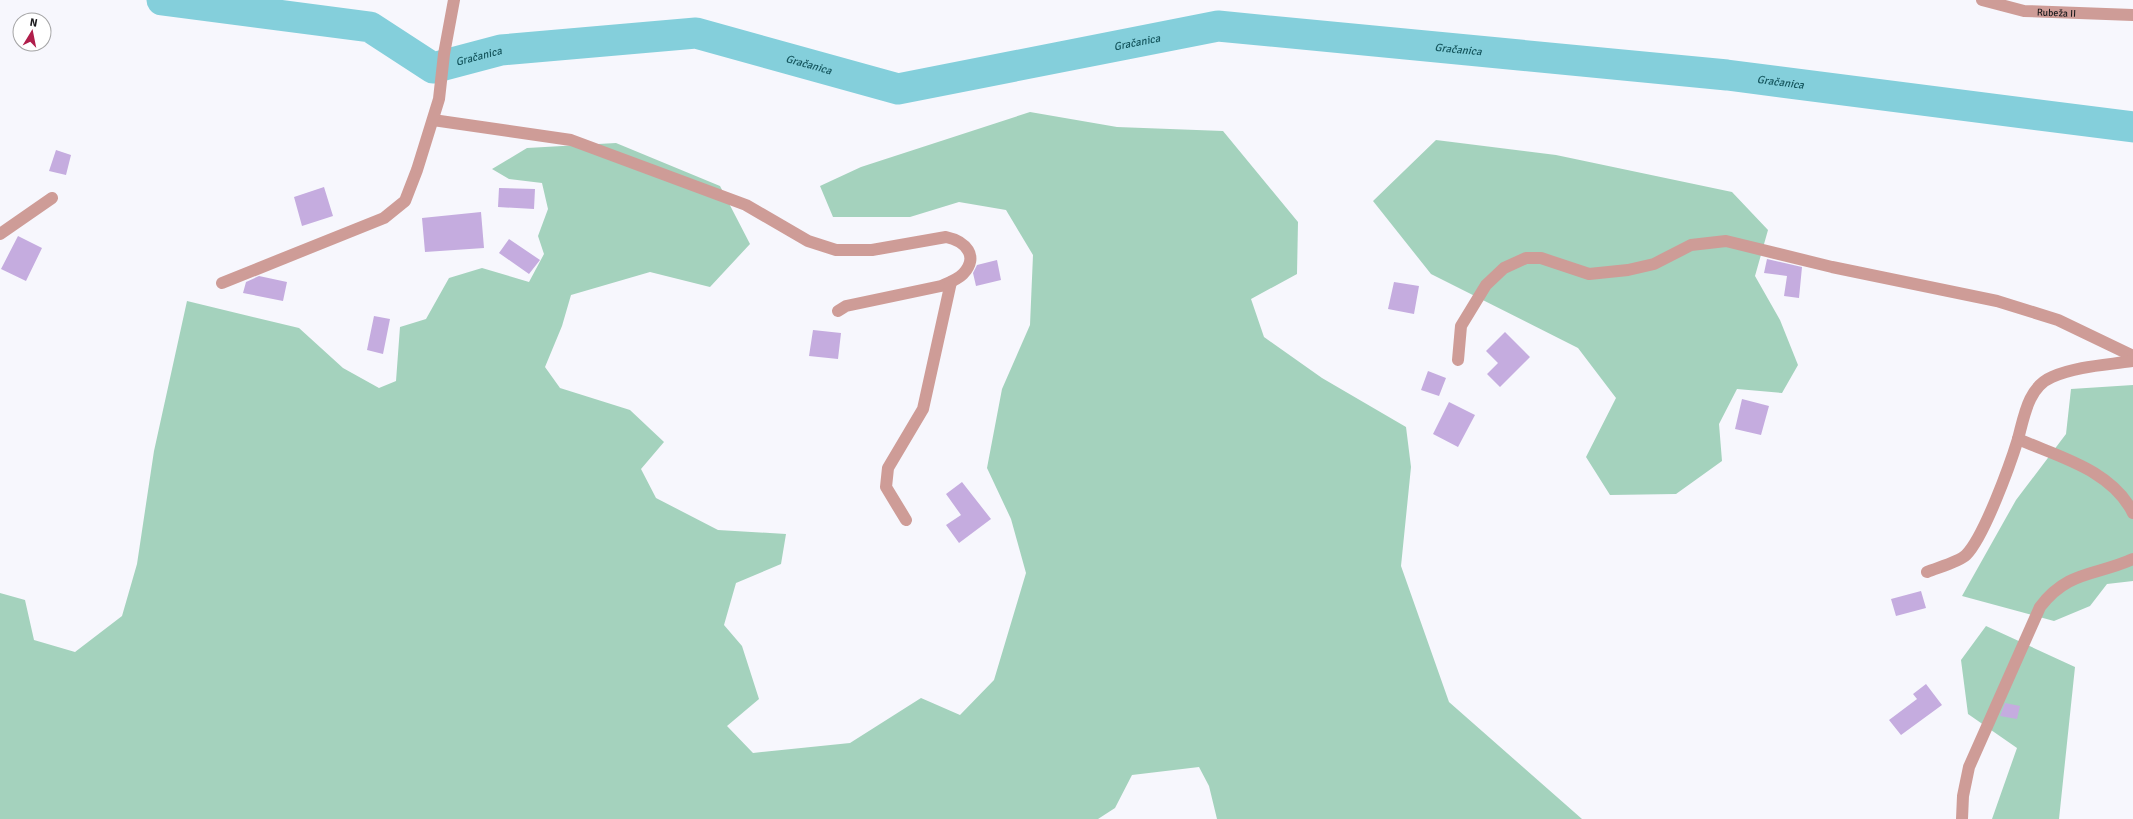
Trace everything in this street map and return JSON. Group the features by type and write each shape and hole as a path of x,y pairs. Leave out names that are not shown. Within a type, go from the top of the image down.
{"street":[{"path":"222,283 384,218 405,201 439,99 444,54 454,0"},
{"name":"Rubeža II","path":"1982,0 2024,11 2133,15"},
{"path":"433,120 571,140 746,205 808,242 836,250 872,250 946,237 956,239 968,248 970,255 968,264 963,274 951,282 941,286 846,306 838,311"},
{"path":"0,234 52,198"},
{"path":"1458,360 1461,326 1486,285 1504,268 1526,258 1541,258 1590,274 1628,270 1654,264 1691,245 1726,241 1832,267 1998,301 2058,320 2133,356"},
{"path":"906,520 886,487 888,468 923,409 951,282"},
{"path":"1927,572 1965,556 1975,543 1986,522 2018,439 2025,410 2034,393 2051,377 2088,367 2133,361"},
{"path":"2018,439 2098,475 2118,490 2133,513"},
{"path":"1962,819 1964,789 1969,767 2040,607 2056,589 2074,578 2133,559"}],"green space":[{"path":"1030,112 1117,127 1223,131 1298,222 1297,274 1251,299 1264,337 1322,378 1406,427 1411,467 1401,566 1449,702 1582,819 1217,819 1209,786 1199,767 1132,775 1115,808 1098,819 0,819 0,593 25,600 34,640 75,652 122,616 137,564 154,451 187,301 299,328 343,368 379,388 396,381 400,327 426,319 449,278 482,268 529,282 544,254 538,236 548,209 542,183 509,179 492,169 527,148 616,143 720,186 750,244 710,287 650,272 571,295 562,326 545,367 560,388 630,410 664,442 641,469 656,498 718,530 786,534 781,564 736,583 724,625 742,646 759,699 727,726 753,753 850,743 921,698 960,715 994,680 1026,573 1011,519 987,468 1002,389 1030,325 1033,255 1006,210 959,202 910,217 833,217 820,186 861,167"},
{"path":"1436,140 1556,155 1732,192 1768,230 1755,276 1780,320 1798,365 1782,393 1737,389 1719,424 1722,461 1676,494 1610,495 1586,457 1616,398 1578,348 1431,274 1373,201"},
{"path":"2133,385 2133,581 2107,584 2090,606 2054,621 1962,596 2016,500 2066,434 2071,389"},
{"path":"1986,626 2075,667 2059,819 1992,819 2017,748 1968,714 1961,660"}],"building":[{"path":"56,150 71,155 66,175 49,171"},
{"path":"324,187 333,216 302,226 294,197"},
{"path":"499,188 535,189 534,209 498,207"},
{"path":"481,212 484,248 425,252 422,218"},
{"path":"18,236 42,248 26,281 1,269"},
{"path":"509,239 540,260 529,274 499,253"},
{"path":"1767,259 1802,267 1799,298 1784,296 1787,276 1764,273"},
{"path":"997,260 1001,280 976,286 973,273 977,265"},
{"path":"259,276 287,282 283,301 243,293 246,282"},
{"path":"1394,282 1419,286 1414,314 1388,309"},
{"path":"374,316 390,319 383,354 367,350"},
{"path":"813,330 841,333 838,359 809,356"},
{"path":"1505,332 1530,357 1500,387 1487,374 1498,363 1486,351"},
{"path":"1428,371 1446,378 1439,396 1421,390"},
{"path":"1742,399 1769,406 1761,435 1735,429"},
{"path":"1449,402 1475,415 1458,447 1433,434"},
{"path":"962,482 991,519 959,543 946,525 961,515 946,494"},
{"path":"1921,591 1926,608 1896,616 1891,599"},
{"path":"1926,684 1942,705 1901,735 1889,720 1917,699 1913,694"},
{"path":"2005,703 2020,706 2017,719 2000,716"}],"waterway":[{"name":"Gračanica","path":"162,0 370,27 433,68 501,50 696,33 898,89 1218,26 1727,75 2133,127"}]}
